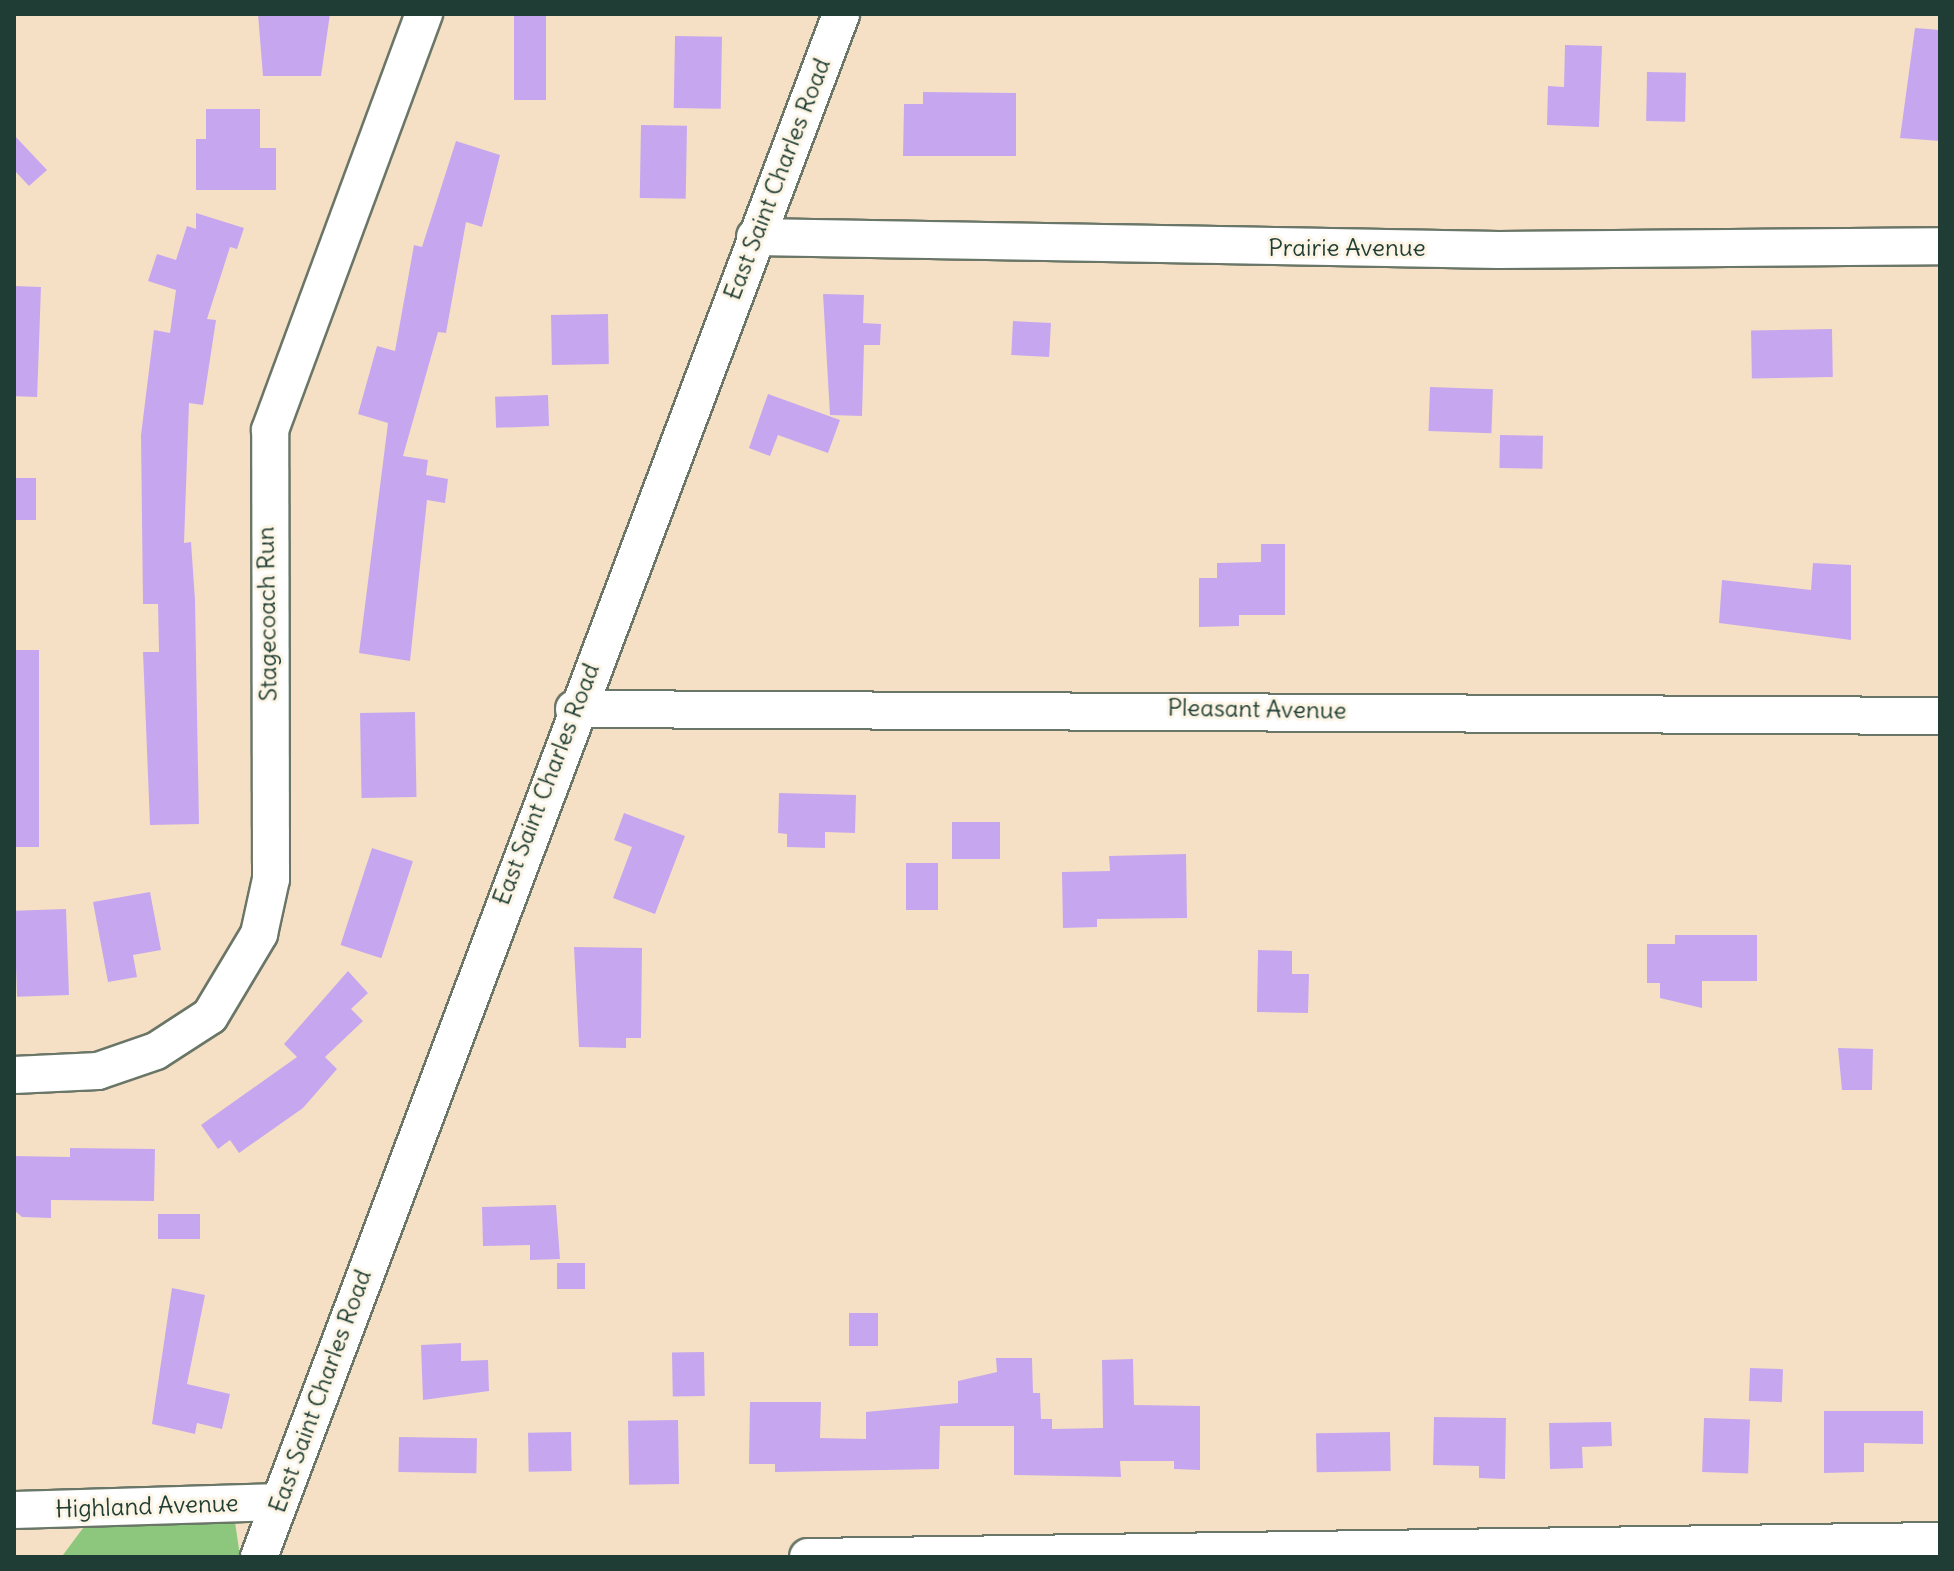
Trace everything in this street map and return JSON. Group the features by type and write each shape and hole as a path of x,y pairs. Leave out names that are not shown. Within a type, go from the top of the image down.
{"street":[{"name":"Stagecoach Run","path":"14,1075 98,1071 156,1051 210,1016 259,934 271,879 270,430 424,14"},
{"name":"East Saint Charles Road","path":"259,1557 574,709 841,14"},
{"name":"Prairie Avenue","path":"755,237 1499,250 1940,246"},
{"name":"Pleasant Avenue","path":"574,709 1940,716"},
{"name":"Highland Avenue","path":"14,1510 279,1502"},
{"path":"808,1557 1940,1541"}],"green space":[{"path":"89,1520 235,1522 240,1556 14,1557 63,1555"}],"building":[{"path":"258,14 330,14 321,76 263,76"},
{"path":"514,14 546,14 546,100 514,100"},
{"path":"1915,28 1940,30 1940,141 1900,138"},
{"path":"675,36 722,37 721,109 674,108"},
{"path":"1565,45 1602,46 1599,127 1547,125 1548,86 1564,87"},
{"path":"1647,72 1686,73 1685,122 1646,121"},
{"path":"923,92 1016,93 1016,156 903,156 904,104 923,104"},
{"path":"206,109 260,109 260,148 276,148 276,190 196,190 196,139 206,139"},
{"path":"641,125 687,126 686,199 640,198"},
{"path":"14,135 47,170 29,186 14,170"},
{"path":"456,141 500,155 482,227 466,222 446,333 438,332 403,456 428,460 426,475 448,479 445,503 427,500 410,661 359,653 388,423 358,414 377,346 395,351 414,245 422,247"},
{"path":"196,213 244,228 237,249 230,247 207,319 216,320 203,405 189,403 184,543 191,542 195,600 199,824 150,825 143,652 159,652 158,604 143,604 141,435 154,330 170,333 176,290 148,281 157,254 176,260 187,226 196,229"},
{"path":"14,286 41,287 37,397 14,396"},
{"path":"823,294 864,295 863,323 881,324 880,345 864,345 862,416 830,415"},
{"path":"608,314 609,364 552,365 551,315"},
{"path":"1013,321 1051,323 1049,357 1011,355"},
{"path":"1832,329 1833,377 1752,378 1751,330"},
{"path":"1430,387 1493,389 1491,433 1428,431"},
{"path":"768,394 840,420 828,453 778,435 770,456 749,448"},
{"path":"548,395 549,426 496,428 495,397"},
{"path":"1500,435 1543,436 1542,469 1499,468"},
{"path":"14,478 36,478 36,520 14,520"},
{"path":"1261,544 1285,544 1285,615 1239,615 1239,626 1199,627 1199,578 1217,578 1217,563 1261,562"},
{"path":"1813,563 1851,565 1851,640 1719,623 1722,580 1811,590"},
{"path":"14,650 39,650 39,847 14,847"},
{"path":"415,712 416,797 361,798 360,713"},
{"path":"779,793 856,795 855,833 825,832 825,848 787,847 787,834 778,833"},
{"path":"624,813 685,836 655,914 613,898 632,847 614,840"},
{"path":"952,822 1000,822 1000,859 952,859"},
{"path":"372,848 413,861 381,958 340,945"},
{"path":"1186,854 1187,918 1097,919 1097,927 1063,928 1062,872 1110,871 1109,856"},
{"path":"906,863 938,863 938,910 906,910"},
{"path":"150,892 161,950 133,955 137,977 108,982 93,902"},
{"path":"66,909 69,995 17,997 14,911"},
{"path":"1675,935 1757,935 1757,981 1702,981 1702,1008 1660,998 1660,983 1647,983 1647,944 1675,944"},
{"path":"574,947 642,948 641,1038 626,1038 626,1048 579,1047"},
{"path":"1258,950 1292,951 1292,974 1309,974 1308,1013 1257,1012"},
{"path":"348,971 368,993 351,1009 363,1021 325,1057 337,1069 303,1108 239,1153 230,1140 218,1149 201,1125 297,1057 284,1044"},
{"path":"1838,1048 1873,1049 1872,1090 1842,1090"},
{"path":"70,1148 155,1149 154,1201 51,1200 51,1218 22,1217 14,1210 14,1156 70,1157"},
{"path":"556,1205 560,1259 530,1260 530,1245 483,1246 482,1207"},
{"path":"158,1214 200,1214 200,1239 158,1239"},
{"path":"557,1263 585,1263 585,1289 557,1289"},
{"path":"172,1288 205,1295 187,1384 230,1394 222,1429 197,1423 195,1434 152,1424"},
{"path":"849,1313 878,1313 878,1346 849,1346"},
{"path":"461,1343 461,1361 488,1360 489,1391 423,1400 421,1345"},
{"path":"704,1352 705,1396 673,1397 672,1353"},
{"path":"996,1358 1032,1358 1033,1393 1040,1393 1041,1419 1052,1419 1052,1429 1103,1428 1102,1360 1133,1359 1134,1405 1200,1406 1200,1470 1174,1469 1174,1461 1120,1461 1121,1477 1014,1475 1014,1426 940,1426 939,1469 775,1472 775,1464 749,1464 750,1402 821,1402 820,1438 866,1439 866,1412 958,1403 958,1381 997,1372"},
{"path":"1750,1368 1783,1369 1782,1402 1749,1401"},
{"path":"1824,1411 1923,1411 1923,1444 1864,1443 1864,1472 1824,1473"},
{"path":"1434,1417 1506,1418 1505,1479 1479,1478 1479,1466 1433,1465"},
{"path":"1704,1418 1750,1420 1748,1474 1702,1472"},
{"path":"678,1420 679,1484 629,1485 628,1421"},
{"path":"1611,1422 1612,1446 1582,1447 1583,1468 1550,1469 1549,1423"},
{"path":"571,1432 572,1471 529,1472 528,1433"},
{"path":"1390,1432 1391,1471 1317,1472 1316,1433"},
{"path":"399,1437 477,1438 476,1473 398,1472"}]}
